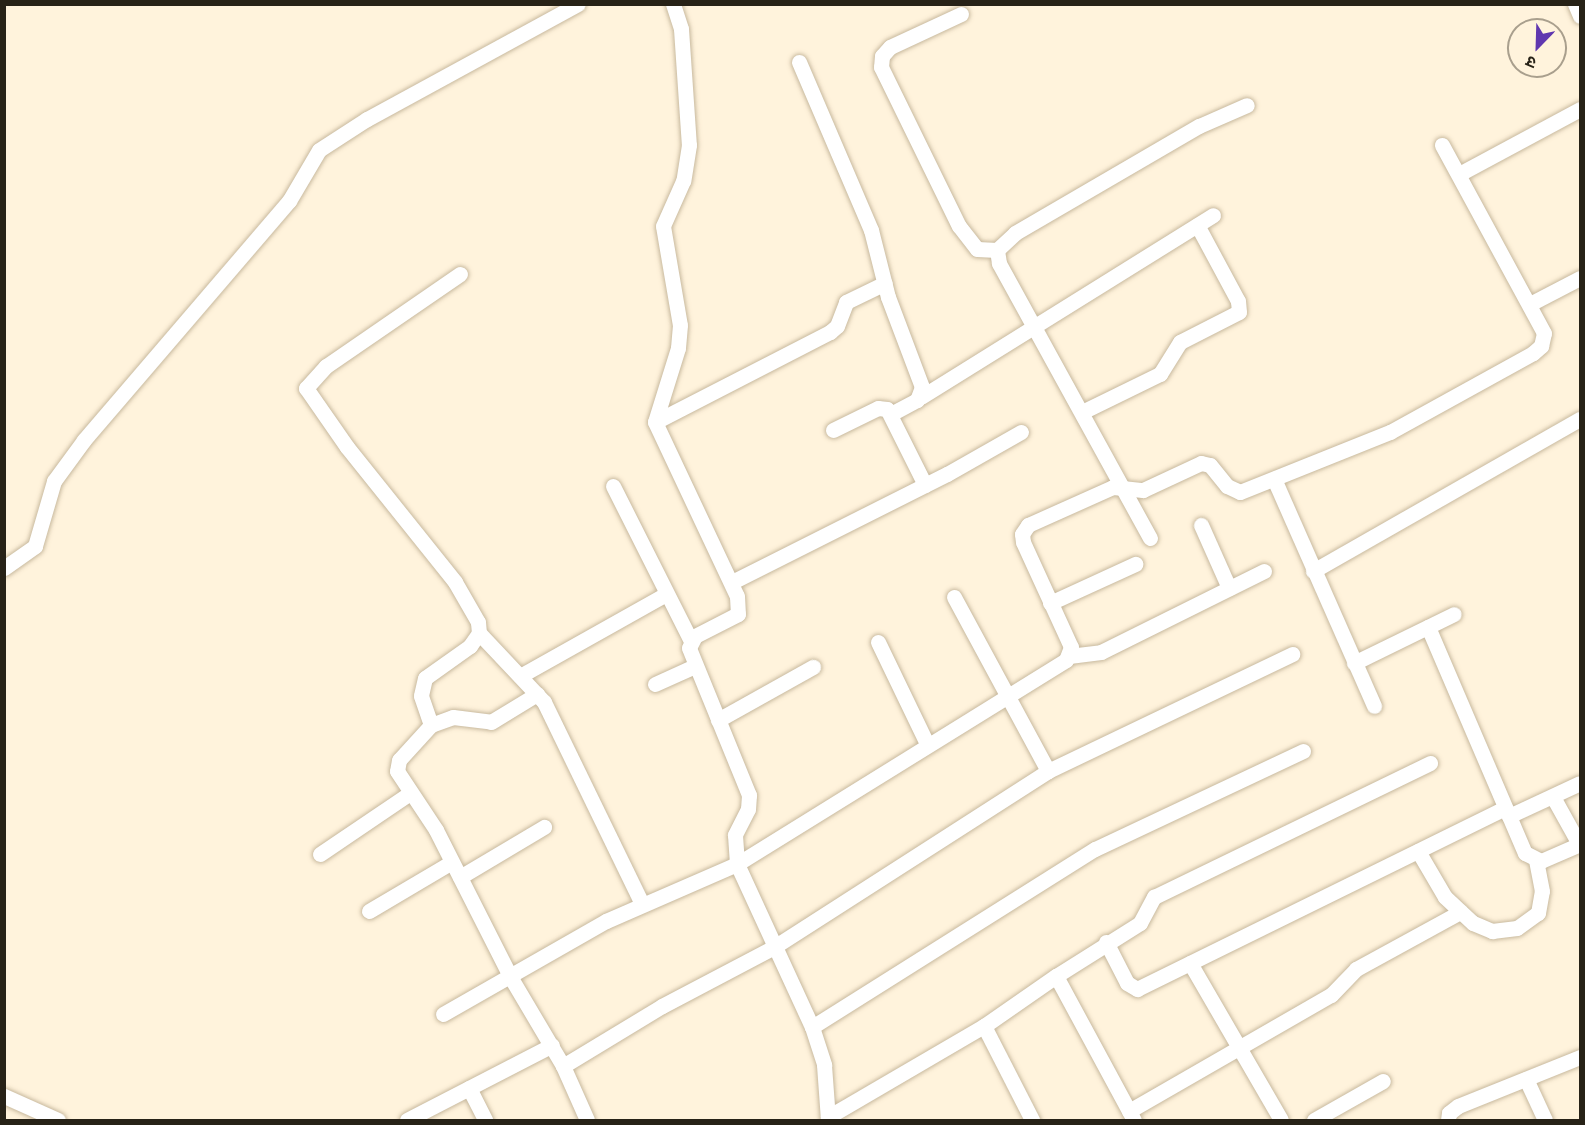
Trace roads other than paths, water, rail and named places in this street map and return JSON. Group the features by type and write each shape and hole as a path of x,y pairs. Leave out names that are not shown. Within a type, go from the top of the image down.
{"street":[{"path":"4,568 35,546 54,481 84,440 289,201 319,150 367,118 578,4"},
{"path":"674,4 681,29 689,145 682,181 663,226 680,325 678,348 655,422 732,582 740,607 738,614 690,641"},
{"path":"1575,4 1581,15"},
{"path":"961,14 890,47 880,61 959,226 977,249 997,250 1015,233 1199,126 1247,105"},
{"path":"799,62 871,230 885,283 920,381 921,396"},
{"path":"1459,174 1581,109"},
{"path":"1069,656 1071,646 1023,542 1024,529 1120,486 1143,490 1205,463 1236,492 1274,479 1390,432 1533,353 1541,346 1544,333 1530,304 1442,144"},
{"path":"891,414 1213,215"},
{"path":"1082,412 1160,374 1180,342 1239,312 1238,301 1197,225"},
{"path":"997,250 997,257 1150,538"},
{"path":"431,724 421,696 425,678 461,653 478,633 478,622 455,582 347,447 306,388 326,366 460,274"},
{"path":"1530,304 1581,278"},
{"path":"655,422 835,329 846,302 885,283"},
{"path":"833,430 878,408 891,414 925,484"},
{"path":"1313,571 1581,419"},
{"path":"732,582 925,484 1021,432"},
{"path":"1274,479 1374,706"},
{"path":"613,486 690,641 695,666 750,801 735,835 737,864 812,1027 824,1065 828,1119 984,1026 1106,942 1140,923 1154,897 1430,763"},
{"path":"1201,525 1229,588"},
{"path":"1050,603 1135,564"},
{"path":"442,1014 642,904 737,864 1069,656 1101,652 1264,571"},
{"path":"520,676 666,594"},
{"path":"954,597 1048,771"},
{"path":"1354,663 1454,614"},
{"path":"1418,851 1445,897 1473,923 1492,931 1516,928 1531,921 1542,903 1536,860 1525,852 1428,627"},
{"path":"478,633 537,694 590,792 642,904"},
{"path":"878,642 927,744"},
{"path":"563,1066 662,1006 774,947 938,838 1048,771 1292,654"},
{"path":"655,684 695,666"},
{"path":"718,720 813,667"},
{"path":"537,694 491,722 453,717 431,724 397,766 399,778 452,862 511,978 552,1045 587,1120"},
{"path":"812,1027 1095,849 1303,751"},
{"path":"1106,942 1134,989 1418,851 1507,812 1553,797 1581,783"},
{"path":"320,854 410,793"},
{"path":"1536,860 1580,844 1553,797"},
{"path":"460,877 544,827"},
{"path":"369,911 452,862"},
{"path":"1056,976 1131,1116 1236,1047 1331,995 1356,969 1460,912"},
{"path":"1190,963 1236,1047 1281,1120"},
{"path":"984,1026 1032,1120"},
{"path":"407,1120 552,1045"},
{"path":"1448,1120 1453,1109 1581,1057"},
{"path":"1526,1079 1545,1120"},
{"path":"1314,1120 1383,1081"},
{"path":"469,1088 485,1120"},
{"path":"4,1096 58,1120"}]}
